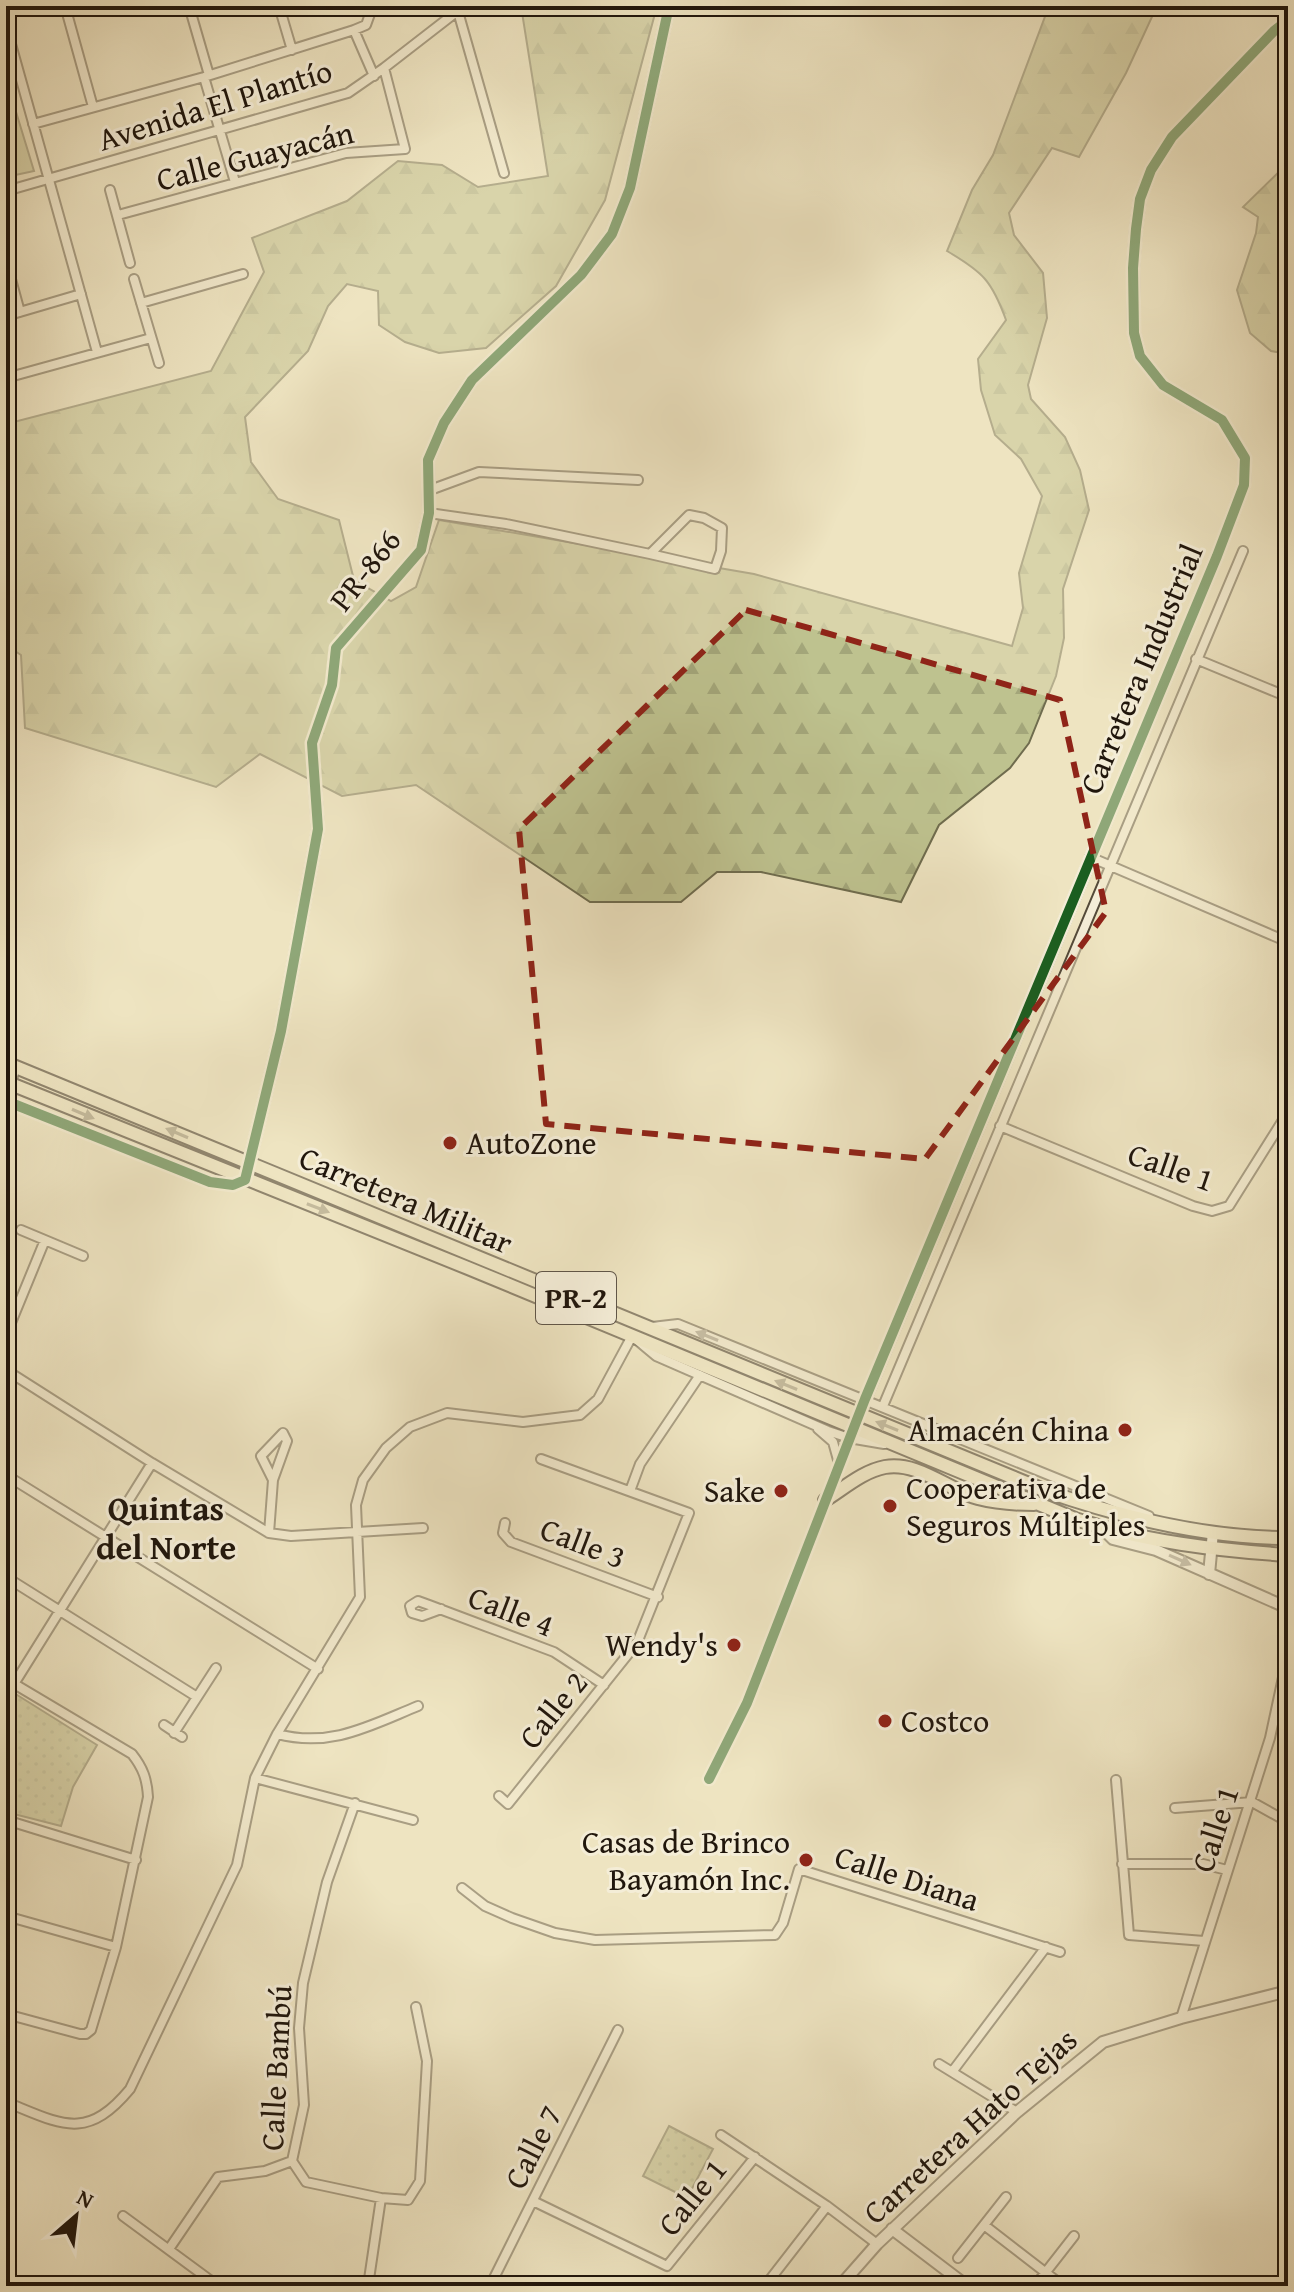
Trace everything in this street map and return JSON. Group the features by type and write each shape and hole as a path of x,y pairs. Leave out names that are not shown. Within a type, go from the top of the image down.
{"main road":[{"name":"Carretera Militar","path":"11,1065 1046,1491 1172,1526 1262,1538 1288,1538"},
{"name":"Carretera Militar","path":"8,1083 632,1336 851,1433 899,1447 1100,1527 1211,1550 1288,1555"},
{"path":"825,1500 872,1471 892,1467 908,1468 977,1498 1011,1504 1039,1504"}],"street":[{"path":"65,6 93,107"},
{"path":"189,6 235,182"},
{"path":"279,6 292,50"},
{"path":"33,124 206,76 354,30 366,25 370,14 367,6"},
{"name":"PR-866","path":"245,1180 281,1031 318,829 312,743 332,685 336,648 421,550 429,513 428,460 444,423 472,380 581,275 612,234 630,188 669,6"},
{"path":"460,8 504,173"},
{"name":"Avenida El Plantío","path":"6,191 348,93 460,8"},
{"name":"Carretera Industrial","path":"851,1433 1244,485 1245,458 1222,420 1163,385 1140,356 1134,333 1133,268 1140,199 1151,170 1172,137 1288,20"},
{"path":"6,26 97,352"},
{"path":"354,30 374,76"},
{"name":"Calle Guayacán","path":"118,215 346,153 405,149 384,68"},
{"path":"110,190 130,263"},
{"path":"6,261 20,312"},
{"path":"141,303 243,274"},
{"path":"134,279 159,363"},
{"path":"6,316 81,294"},
{"path":"6,378 151,338"},
{"path":"430,490 479,472 638,480"},
{"path":"429,513 506,524 715,569 721,551 722,528 704,518 689,515 650,554"},
{"path":"883,1406 1243,551"},
{"path":"1196,659 1288,697"},
{"path":"1090,857 1288,942"},
{"path":"11,1065 6,1099 210,1182 233,1185 245,1180"},
{"name":"Calle 1","path":"1000,1126 1193,1206 1212,1211 1229,1206 1287,1114"},
{"path":"21,1230 83,1256"},
{"path":"6,1335 45,1240"},
{"path":"646,1327 678,1324 1172,1526"},
{"path":"6,2102 60,2123 87,2123 113,2109 130,2089 237,1865 255,1778 277,1734 360,1597 356,1505 363,1480 386,1448 410,1427 447,1413 523,1422 580,1415 598,1399 632,1336 656,1356 812,1424 851,1433 747,1703 709,1779"},
{"path":"6,1370 269,1533 291,1536 423,1528"},
{"path":"541,1459 630,1491 640,1464 700,1375"},
{"path":"812,1424 833,1442 839,1465"},
{"path":"269,1533 273,1480 287,1441 283,1433 261,1456 273,1480"},
{"path":"6,2014 80,2034 89,2032 116,1947 148,1797 142,1766 132,1754 10,1682 60,1611 152,1463"},
{"path":"6,1475 318,1669"},
{"name":"Calle 2","path":"499,1796 508,1804 604,1685 637,1643 658,1597 689,1513 630,1491"},
{"name":"Calle 3","path":"505,1523 503,1533 511,1542 658,1597"},
{"path":"1100,1527 1113,1539 1156,1550 1288,1608"},
{"path":"1209,1574 1213,1532"},
{"path":"6,1577 197,1697"},
{"name":"Calle 4","path":"441,1609 554,1652 604,1685"},
{"name":"Calle 1","path":"1181,2018 1270,1738 1288,1654"},
{"path":"164,1725 178,1735 216,1668"},
{"path":"277,1734 301,1740 347,1735 418,1706"},
{"path":"255,1778 413,1820"},
{"path":"1116,1780 1129,1935 1204,1941"},
{"path":"1175,1808 1249,1802 1288,1822"},
{"name":"Calle Bambú","path":"355,1803 327,1882 303,1983 299,2028 304,2105 292,2161 306,2182 381,2198 408,2200 420,2181 427,2061 416,2007"},
{"path":"6,1820 136,1860"},
{"path":"1122,1864 1203,1864 1227,1870"},
{"name":"Calle Diana","path":"462,1888 485,1906 512,1918 555,1933 595,1940 775,1935 783,1923 799,1869 1046,1947"},
{"path":"6,1916 116,1947"},
{"path":"952,2072 1046,1947 1060,1952"},
{"name":"Carretera Hato Tejas","path":"840,2286 892,2229 1017,2112 1103,2042 1181,2018 1288,1991"},
{"name":"Calle 7","path":"490,2286 618,2030"},
{"path":"939,2064 1017,2112"},
{"path":"721,2135 755,2157"},
{"name":"Calle 1","path":"533,2201 667,2266 755,2157 877,2244"},
{"path":"169,2249 218,2177 265,2171 292,2161"},
{"path":"958,2258 1006,2197"},
{"path":"368,2286 381,2198"},
{"path":"765,2286 827,2206"},
{"path":"123,2216 218,2286"},
{"path":"984,2225 1063,2286"},
{"path":"892,2229 967,2286"},
{"path":"1035,2286 1074,2236"}],"highlighted area":[{"path":"746,610 1060,700 1106,912 925,1159 546,1124 519,829"}],"green space":[{"path":"521,6 657,6 605,200 556,286 486,348 439,353 405,342 379,325 378,291 347,284 328,306 308,351 245,417 251,462 278,499 339,520 354,580 391,601 416,587 439,520 754,574 1012,646 1023,608 1019,573 1042,496 1021,459 995,435 981,390 978,359 1006,320 1001,307 985,279 947,251 972,190 993,155 1046,14 1059,6 1157,6 1126,73 1079,157 1052,148 1009,213 1014,235 1043,273 1047,318 1028,385 1031,399 1065,437 1080,470 1089,510 1063,589 1064,638 1056,676 1029,743 1010,768 939,825 901,902 761,872 717,872 681,902 590,902 416,785 342,796 260,754 216,787 25,728 21,655 6,645 6,424 211,371 264,272 252,238 347,201 398,161 442,165 478,187 548,176"},
{"path":"6,79 34,171 6,177"},
{"path":"1288,163 1288,354 1271,351 1250,333 1237,290 1256,233 1258,217 1243,207"},
{"path":"6,1688 97,1745 73,1787 61,1826 6,1812"},
{"path":"669,2126 713,2149 687,2198 643,2176"}],"cycle path":[{"path":"6,1101 210,1182 233,1185 245,1180 281,1031 318,829 312,743 332,685 336,648 421,550 429,513 428,460 444,423 472,380 581,275 612,234 630,188 669,6"},
{"path":"709,1779 747,1703 865,1399 1244,485 1245,458 1222,420 1163,385 1140,356 1134,333 1136,229 1140,199 1151,170 1172,137 1288,20"}],"place":[{"name":"AutoZone","path":"450,1143"},
{"name":"Almacén China","path":"1125,1430"},
{"name":"Sake","path":"781,1491"},
{"name":"Cooperativa de Seguros Múltiples","path":"890,1506"},
{"name":"Wendy's","path":"734,1645"},
{"name":"Costco","path":"885,1721"},
{"name":"Casas de Brinco Bayamón Inc.","path":"806,1860"}],"district":[{"name":"Quintas del Norte","path":"166,1528"}]}
